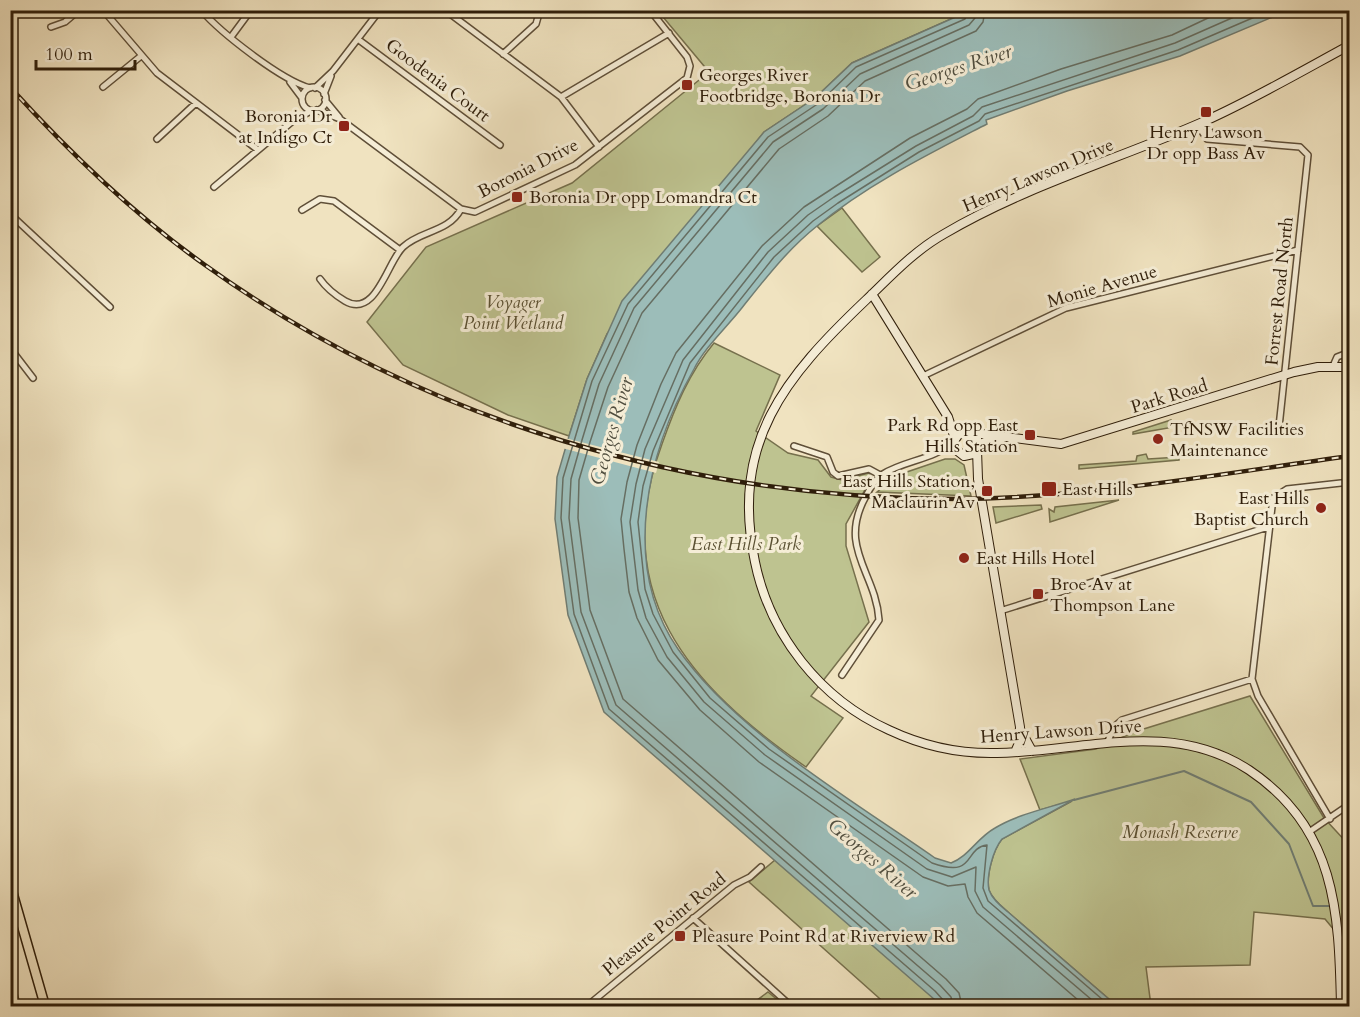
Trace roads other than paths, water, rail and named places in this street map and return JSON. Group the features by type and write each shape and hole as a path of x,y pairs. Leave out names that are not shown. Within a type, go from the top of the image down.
{"main road":[{"name":"Henry Lawson Drive","path":"1341,1006 1340,940 1335,904 1325,864 1309,832 1271,788 1224,757 1168,741 1108,741 1032,751 977,753 949,749 894,733 842,702 801,662 770,609 752,549 751,480 768,417 813,350 919,251 966,222 1207,120 1350,45"},
{"path":"872,294 948,417 955,449 962,455 978,479"},
{"name":"Park Road","path":"968,432 1063,444 1286,375 1333,366 1350,367"},
{"path":"948,417 977,438 978,479 1020,726 1019,743 1015,752"},
{"path":"954,440 959,434 968,432"},
{"name":"Park Road","path":"978,447 990,440 1012,439"},
{"path":"962,455 973,454 978,447"},
{"path":"1020,726 1032,751"},
{"path":"10,884 45,1006"}],"street":[{"path":"51,27 65,22 79,10"},
{"path":"103,10 162,78 258,150"},
{"path":"201,10 231,37 287,78 312,88"},
{"path":"231,37 251,10"},
{"path":"294,120 312,88 333,71 380,10"},
{"path":"445,10 561,97 599,147"},
{"path":"503,54 536,24 540,10"},
{"path":"561,97 669,33 650,10"},
{"name":"Boronia Drive","path":"312,88 325,97 340,118 461,209 470,212 479,210 572,167 684,81 690,66 687,57 669,33"},
{"name":"Goodenia Court","path":"358,39 500,146"},
{"path":"102,87 141,56"},
{"path":"214,187 294,120 314,110 325,97 333,71"},
{"path":"287,78 303,101 314,110"},
{"path":"157,139 196,104"},
{"name":"Boronia Drive","path":"314,110 340,118"},
{"path":"1207,120 1210,133 1216,139"},
{"path":"1197,124 1204,136 1216,139"},
{"name":"Forrest Road North","path":"1216,139 1300,147 1306,150 1308,158 1279,427"},
{"path":"303,210 320,199 334,201 400,250"},
{"path":"320,279 330,291 346,301 355,304 363,303 372,296 400,250 407,244 453,222 461,209"},
{"path":"10,214 110,307"},
{"name":"Monie Avenue","path":"923,376 1066,308 1298,250"},
{"path":"10,348 33,378"},
{"name":"Park Road","path":"1333,366 1337,357 1350,352"},
{"path":"842,675 879,620 855,534 858,511 880,476 940,452 954,440"},
{"path":"794,446 827,457 834,473 841,477 869,469 880,476"},
{"path":"940,452 962,455"},
{"path":"1330,819 1258,696 1252,679 1271,502 1281,491 1350,482"},
{"path":"1000,611 1268,527"},
{"path":"1108,741 1114,727 1122,720 1252,679"},
{"path":"1309,832 1350,804"},
{"name":"Pleasure Point Road","path":"587,1006 693,918 761,867"},
{"path":"693,918 791,1006"}],"water":[{"name":"Georges River","path":"969,11 1287,11 1180,56 1067,91 986,120 987,124 899,170 857,197 806,235 777,265 710,345 677,401 653,472 647,509 645,545 649,581 660,616 678,649 702,679 731,709 797,763 935,858 951,863 963,856 989,832 1004,823 1075,799 1002,839 991,863 988,878 989,890 1000,905 1117,1006 942,1006 604,712 568,615 555,519 557,477 587,379 622,301 764,132 815,98 852,63"}],"waterway":[{"path":"1074,800 1184,771 1251,802 1289,844 1313,906 1329,906"}],"railway":[{"path":"10,87 55,135 152,225 205,265 289,320 376,367 468,408 562,440 658,466 757,484 856,495 956,499 1005,498 1104,490 1350,456"}],"place":[{"name":"Georges River Footbridge, Boronia Dr","path":"687,85"},
{"name":"Henry Lawson Dr opp Bass Av","path":"1206,112"},
{"name":"Boronia Dr at Indigo Ct","path":"344,126"},
{"name":"Boronia Dr opp Lomandra Ct","path":"517,197"},
{"name":"Park Rd opp East Hills Station","path":"1030,435"},
{"name":"TfNSW Facilities Maintenance","path":"1158,439"},
{"name":"East Hills","path":"1049,489"},
{"name":"East Hills Station, Maclaurin Av","path":"987,491"},
{"name":"East Hills Baptist Church","path":"1321,508"},
{"name":"East Hills Hotel","path":"964,558"},
{"name":"Broe Av at Thompson Lane","path":"1038,594"},
{"name":"Pleasure Point Rd at Riverview Rd","path":"680,936"}],"park label":[{"name":"Voyager Point Wetland","path":"513,312"},
{"name":"East Hills Park","path":"746,544"},
{"name":"Monash Reserve","path":"1180,832"}]}
